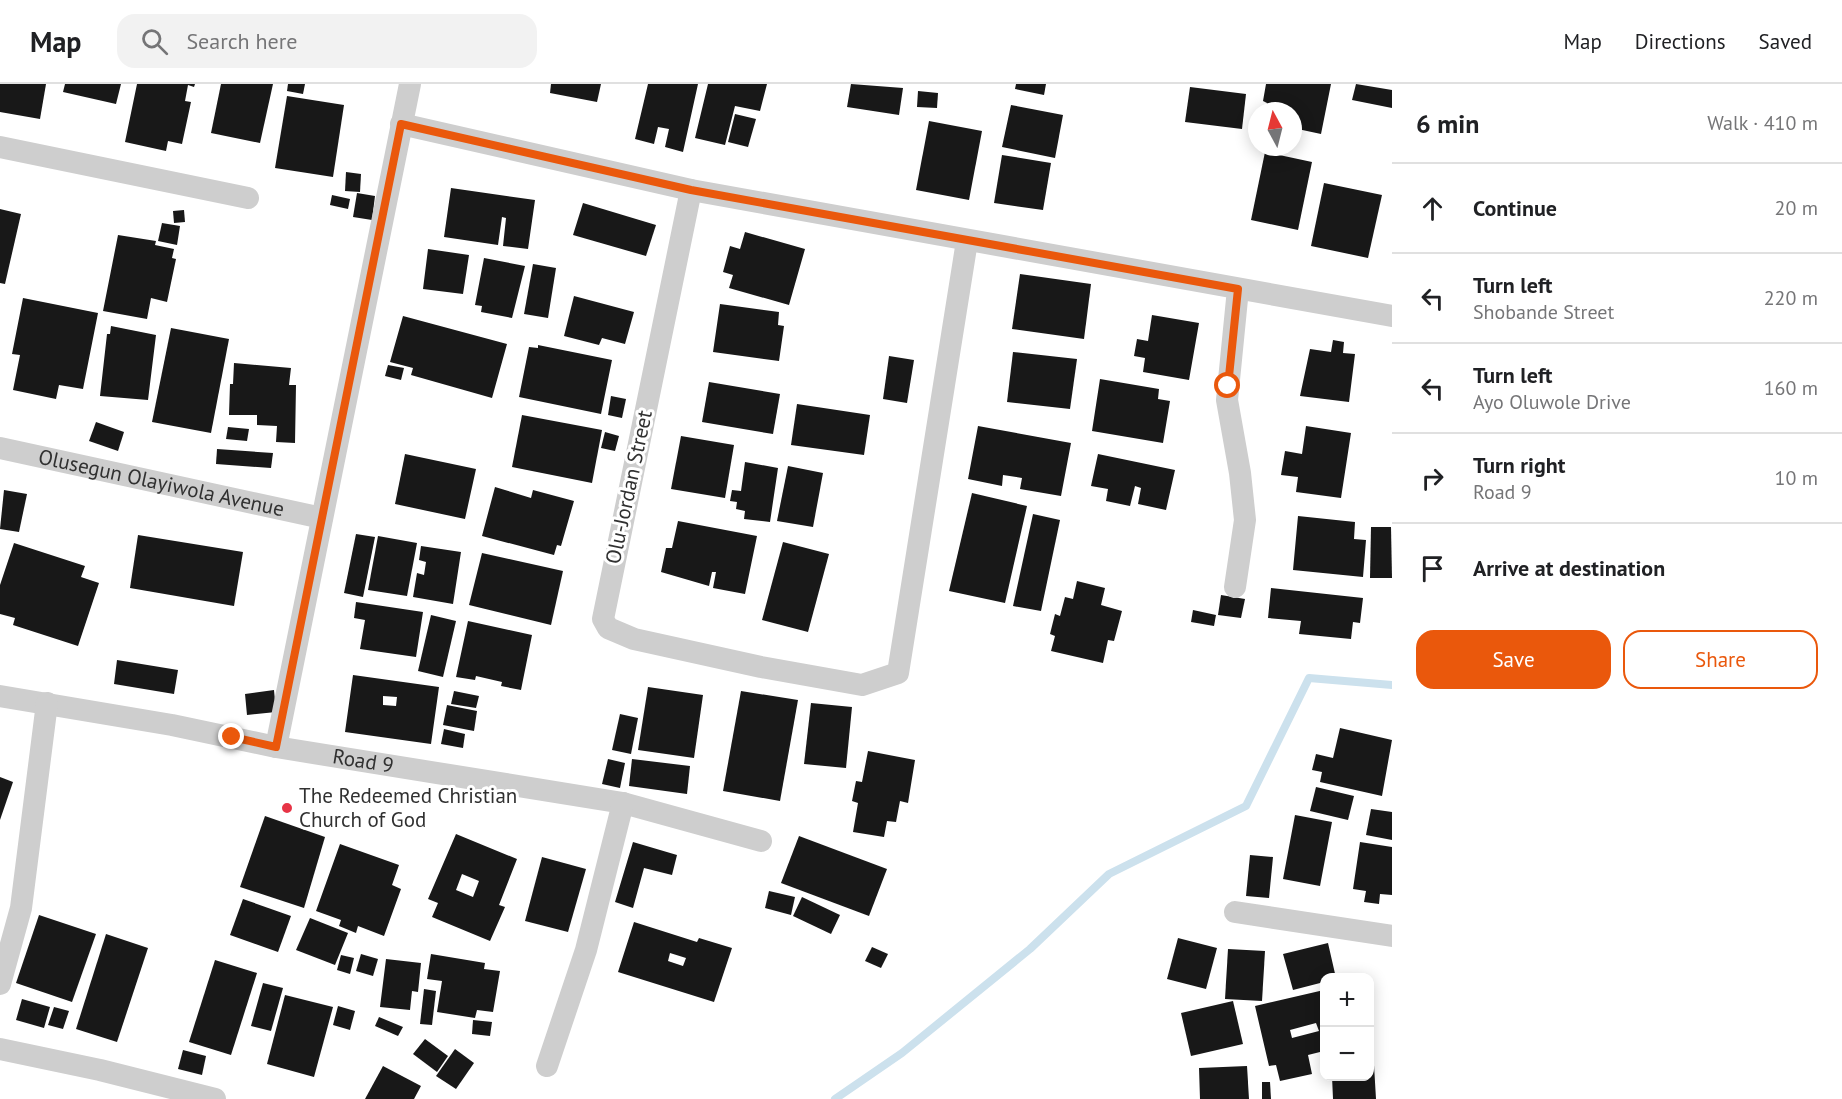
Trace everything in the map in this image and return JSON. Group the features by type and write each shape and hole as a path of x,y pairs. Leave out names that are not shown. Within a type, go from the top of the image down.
{"street":[{"path":"276,747 410,84"},
{"path":"401,124 691,190 1392,316"},
{"path":"0,147 248,198"},
{"name":"Olu-Jordan Street","path":"691,190 603,619 608,628 634,639 762,667 862,685 898,673 967,241"},
{"path":"1235,587 1245,520 1240,474 1227,400 1238,289"},
{"name":"Olusegun Olayiwola Avenue","path":"0,448 322,518"},
{"name":"Road 9","path":"0,696 202,731 276,747 623,803 760,841"},
{"path":"0,984 21,908 46,703"},
{"path":"547,1066 586,950 623,803"},
{"path":"1234,912 1392,936"},
{"path":"0,1049 100,1070 215,1099"}],"building":[{"path":"0,84 46,84 40,119 0,112"},
{"path":"65,84 121,84 116,104 63,92"},
{"path":"137,84 195,84 194,87 188,85 185,101 191,102 182,144 168,141 166,151 125,142"},
{"path":"221,84 273,84 260,143 211,133"},
{"path":"288,84 305,84 303,94 287,91"},
{"path":"551,84 601,84 597,102 550,93"},
{"path":"648,84 698,84 683,152 665,147 669,129 658,127 654,144 635,139"},
{"path":"708,84 767,84 760,111 735,106 725,145 695,138"},
{"path":"851,84 903,88 899,115 847,107"},
{"path":"1016,84 1046,84 1044,95 1015,89"},
{"path":"1266,84 1331,84 1321,134 1302,130 1302,102 1263,101"},
{"path":"1356,84 1392,90 1392,108 1352,100"},
{"path":"1190,87 1246,94 1242,129 1185,122"},
{"path":"918,91 938,93 937,108 917,107"},
{"path":"287,96 344,105 333,177 275,168"},
{"path":"1011,105 1063,115 1055,158 1002,147"},
{"path":"735,114 756,119 748,147 728,142"},
{"path":"929,121 982,131 969,200 916,190"},
{"path":"1002,155 1051,163 1043,210 994,203"},
{"path":"1264,156 1284,156 1312,162 1298,230 1251,220"},
{"path":"346,172 361,174 360,192 345,191"},
{"path":"1324,183 1382,195 1368,258 1311,246"},
{"path":"451,188 535,200 528,249 503,246 506,218 502,217 498,245 444,237"},
{"path":"357,193 375,196 372,220 353,217"},
{"path":"332,195 350,199 348,209 330,205"},
{"path":"583,203 656,225 646,256 573,235"},
{"path":"0,209 21,214 5,284 0,283"},
{"path":"184,210 185,222 174,223 173,211"},
{"path":"162,223 180,226 177,245 158,241"},
{"path":"745,232 805,249 789,305 729,288 733,275 723,272 730,246 740,249"},
{"path":"118,235 156,241 155,245 174,249 172,258 176,259 167,302 151,298 147,319 103,311"},
{"path":"428,249 469,255 463,294 423,289"},
{"path":"484,258 525,266 512,318 481,312 482,306 475,305"},
{"path":"533,264 556,268 548,318 524,314"},
{"path":"1020,274 1091,284 1084,339 1012,329"},
{"path":"574,296 634,312 625,344 602,338 599,345 564,336"},
{"path":"23,298 98,313 83,389 59,385 56,399 13,390 20,355 12,354"},
{"path":"720,304 779,312 778,325 784,326 779,361 713,352"},
{"path":"1152,315 1199,323 1189,380 1143,372 1145,358 1134,356 1137,339 1148,341"},
{"path":"403,316 507,344 492,398 411,375 413,368 390,362"},
{"path":"111,326 156,335 148,400 100,396 107,334 110,334"},
{"path":"171,328 229,339 211,433 152,422"},
{"path":"1333,340 1344,342 1343,353 1355,354 1349,402 1300,396 1310,349 1331,352"},
{"path":"538,345 612,360 601,414 519,397 529,347 538,348"},
{"path":"1013,352 1077,359 1070,409 1007,402"},
{"path":"889,356 914,360 907,403 883,399"},
{"path":"234,363 291,368 289,385 296,385 295,443 276,442 277,426 257,425 257,415 229,415 230,384 233,384"},
{"path":"388,365 404,368 401,380 385,376"},
{"path":"1100,379 1159,389 1158,399 1170,401 1163,443 1092,431"},
{"path":"709,382 780,394 773,434 702,422"},
{"path":"611,396 626,399 622,418 608,415"},
{"path":"797,404 870,415 864,455 791,445"},
{"path":"522,415 602,430 592,483 512,467"},
{"path":"96,422 124,432 118,451 89,441"},
{"path":"978,426 1071,443 1061,496 1020,489 1022,478 1003,475 1002,486 968,479"},
{"path":"1306,426 1351,433 1341,498 1296,492 1298,477 1281,475 1285,451 1302,454"},
{"path":"228,427 249,429 247,441 226,439"},
{"path":"605,432 619,436 615,451 601,448"},
{"path":"681,436 734,445 725,498 671,489"},
{"path":"217,449 273,453 271,468 216,464"},
{"path":"405,454 476,469 465,519 395,504"},
{"path":"1098,454 1175,470 1166,510 1138,504 1141,488 1135,486 1130,506 1106,501 1108,489 1091,486"},
{"path":"745,462 778,468 770,522 744,519 745,511 736,509 737,502 730,501 732,490 741,491"},
{"path":"788,466 823,473 813,527 777,521"},
{"path":"495,487 531,498 533,490 574,501 561,546 557,545 554,555 482,536"},
{"path":"4,490 27,494 19,532 0,529"},
{"path":"972,493 1027,506 1005,603 949,591"},
{"path":"1033,514 1060,520 1041,611 1013,606"},
{"path":"1298,516 1355,522 1354,539 1366,540 1363,577 1293,570"},
{"path":"678,521 757,536 745,594 713,588 716,572 712,572 709,586 661,572 666,548 672,548"},
{"path":"1371,527 1391,527 1392,578 1370,578"},
{"path":"356,534 375,537 363,597 344,593"},
{"path":"138,535 243,552 234,606 130,588"},
{"path":"378,536 417,543 407,596 368,590"},
{"path":"783,542 829,554 808,632 762,620"},
{"path":"14,543 85,566 81,577 99,583 78,646 13,625 15,618 0,614 0,585"},
{"path":"421,546 461,552 453,604 413,597 417,573 424,575 426,562 419,560"},
{"path":"482,553 563,571 551,625 469,605"},
{"path":"1077,581 1105,588 1101,605 1122,611 1114,641 1108,640 1103,663 1051,651 1055,636 1050,634 1055,614 1060,616 1065,597 1073,599"},
{"path":"1271,588 1363,598 1360,623 1353,622 1351,639 1299,634 1301,621 1268,618"},
{"path":"1221,595 1245,599 1241,618 1218,615"},
{"path":"356,602 423,612 416,657 360,649 365,620 354,618"},
{"path":"1193,610 1216,615 1214,626 1191,622"},
{"path":"431,615 456,621 443,677 418,671"},
{"path":"468,621 532,635 521,690 501,686 502,682 476,676 475,680 456,677"},
{"path":"117,660 178,670 174,694 114,684"},
{"path":"353,675 439,687 431,744 345,732","holes":["383,696 397,697 396,706 383,705"]},
{"path":"648,687 703,695 694,758 638,750"},
{"path":"274,690 276,712 247,715 245,694"},
{"path":"454,691 479,696 476,708 451,704"},
{"path":"741,691 798,700 780,801 723,791"},
{"path":"811,703 852,707 846,768 804,764"},
{"path":"447,705 477,711 474,731 443,725"},
{"path":"620,714 638,718 631,754 612,750"},
{"path":"1340,728 1392,740 1382,796 1320,782 1322,772 1312,770 1316,754 1333,758"},
{"path":"444,729 465,734 463,748 441,744"},
{"path":"868,751 915,760 908,803 900,801 896,822 887,821 884,837 853,832 858,803 852,801 856,781 862,782"},
{"path":"608,759 625,763 620,788 602,784"},
{"path":"632,759 690,766 687,794 629,786"},
{"path":"0,777 13,782 0,820"},
{"path":"1316,787 1354,796 1348,820 1310,811"},
{"path":"1371,809 1392,812 1392,840 1366,835"},
{"path":"1295,815 1332,822 1320,886 1283,879"},
{"path":"265,816 325,837 304,908 240,887"},
{"path":"456,834 517,859 499,905 505,907 490,941 432,917 438,903 428,899","holes":["462,874 479,881 473,897 456,890"]},
{"path":"799,836 887,869 869,916 781,883"},
{"path":"633,842 677,855 672,875 644,868 633,908 615,902"},
{"path":"1360,842 1392,847 1392,895 1380,894 1379,904 1364,902 1366,891 1353,889"},
{"path":"340,844 399,865 392,885 401,889 384,936 358,926 356,933 339,926 341,920 316,911"},
{"path":"1250,855 1273,857 1269,898 1246,896"},
{"path":"542,857 586,869 568,932 525,921"},
{"path":"769,891 795,897 791,915 765,908"},
{"path":"802,897 840,915 831,934 793,916"},
{"path":"243,899 291,916 278,952 230,935"},
{"path":"39,915 96,934 72,1002 16,983"},
{"path":"310,918 348,933 335,965 296,950"},
{"path":"634,922 697,942 699,938 732,948 714,1002 618,972","holes":["670,953 686,958 683,966 668,961"]},
{"path":"106,934 148,948 117,1042 76,1029"},
{"path":"1178,938 1217,948 1206,989 1167,979"},
{"path":"1328,943 1335,973 1320,973 1320,983 1293,990 1283,954"},
{"path":"872,947 888,954 881,968 865,961"},
{"path":"1228,949 1265,951 1262,1001 1225,999"},
{"path":"361,954 378,959 373,976 356,971"},
{"path":"431,954 485,963 484,969 500,971 493,1012 477,1010 475,1018 437,1012 442,981 427,979"},
{"path":"341,955 354,958 350,974 337,970"},
{"path":"386,959 421,963 418,992 412,991 410,1010 380,1007"},
{"path":"215,960 257,973 231,1055 189,1042"},
{"path":"263,983 283,988 271,1031 251,1026"},
{"path":"424,989 436,991 432,1025 420,1024"},
{"path":"1320,991 1320,1052 1308,1055 1312,1074 1280,1081 1276,1065 1269,1066 1255,1006","holes":["1316,1023 1319,1031 1292,1038 1290,1030"]},
{"path":"285,995 333,1007 314,1077 267,1064"},
{"path":"22,999 50,1007 44,1028 16,1020"},
{"path":"1233,1001 1243,1044 1191,1056 1181,1013"},
{"path":"338,1006 355,1011 350,1030 333,1025"},
{"path":"54,1007 69,1011 63,1029 48,1025"},
{"path":"379,1017 403,1027 398,1036 375,1026"},
{"path":"473,1020 492,1022 490,1036 472,1034"},
{"path":"425,1039 448,1056 437,1072 413,1054"},
{"path":"455,1049 474,1063 456,1089 436,1076"},
{"path":"183,1050 206,1056 202,1075 178,1069"},
{"path":"1374,1065 1376,1099 1333,1099 1332,1081 1374,1081"},
{"path":"383,1066 421,1086 414,1099 365,1099"},
{"path":"1247,1066 1249,1099 1200,1099 1199,1068"},
{"path":"1262,1082 1270,1082 1271,1099 1262,1099"}],"waterway":[{"path":"835,1099 902,1053 1030,949 1109,874 1246,806 1309,678 1392,685"}],"place":[{"name":"The Redeemed Christian Church of God","path":"287,808"}],"route":[{"path":"232,737 276,747 401,124 691,190 1238,289 1228,386"}]}
